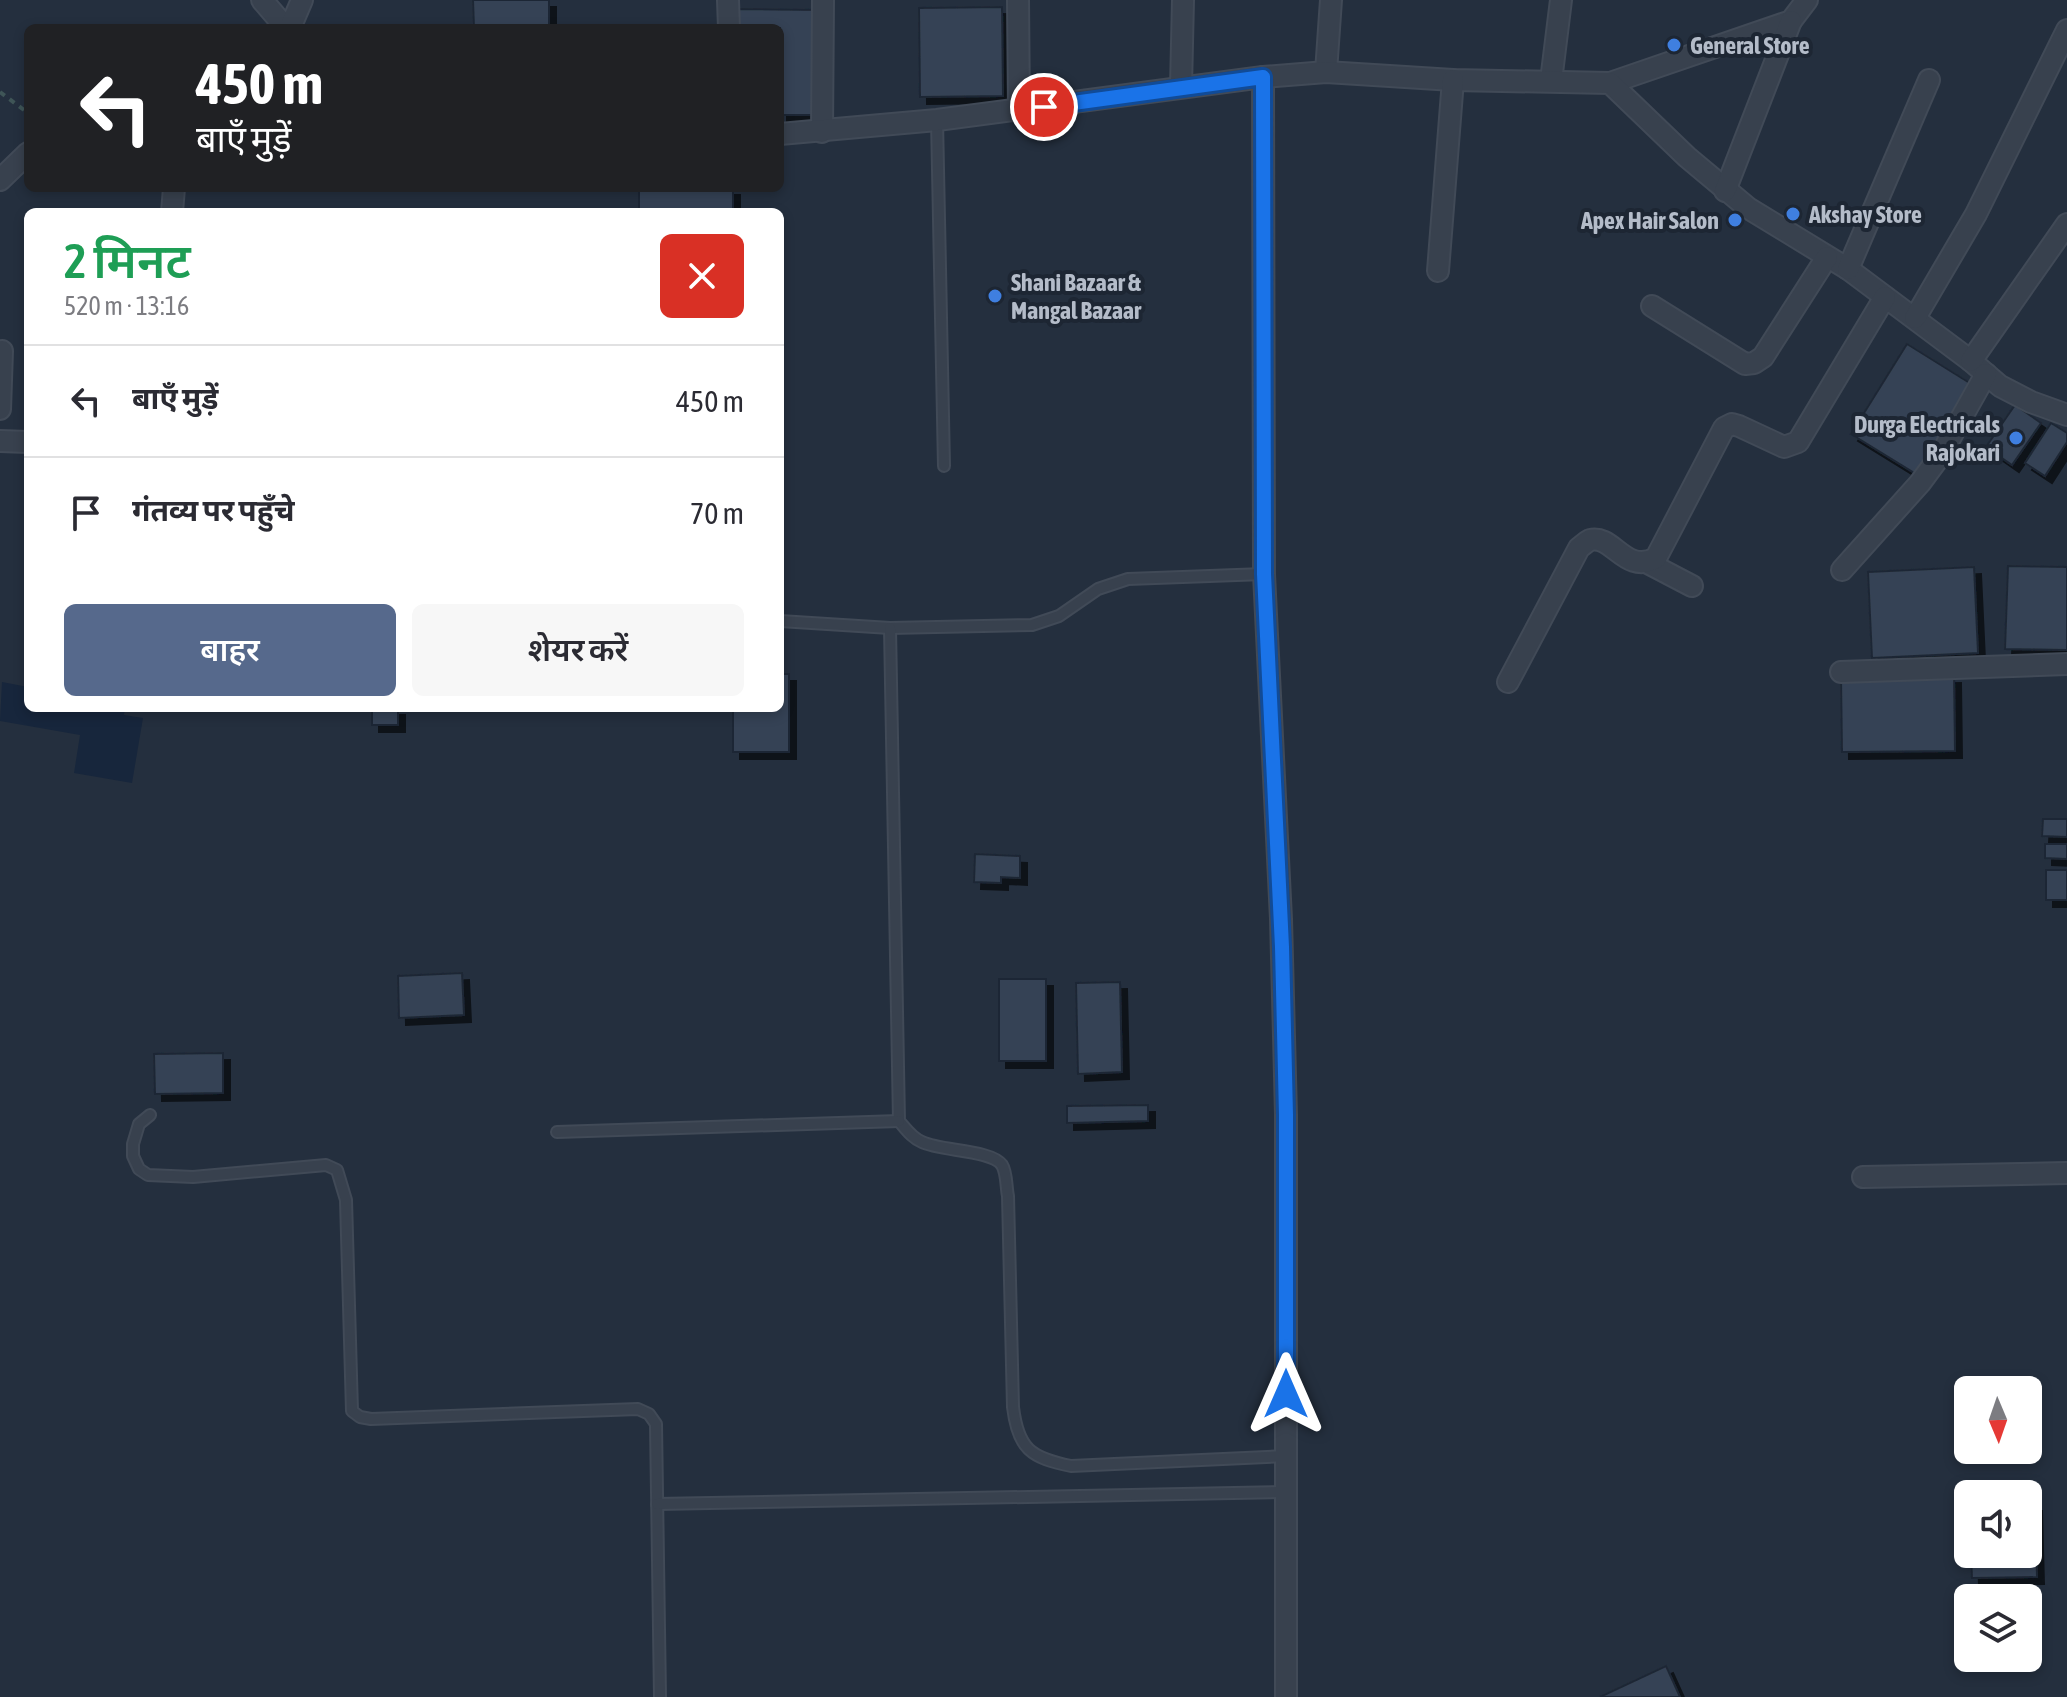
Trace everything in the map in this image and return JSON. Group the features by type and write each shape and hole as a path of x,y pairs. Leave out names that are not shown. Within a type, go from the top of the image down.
{"street":[{"path":"262,0 284,24"},
{"path":"290,24 302,0"},
{"path":"728,0 729,24"},
{"path":"822,132 823,0"},
{"path":"1018,0 1019,110"},
{"path":"1181,87 1183,0"},
{"path":"1326,72 1331,0"},
{"path":"1551,81 1561,0"},
{"path":"1725,191 1791,21 1807,0"},
{"path":"784,134 937,120 1181,87 1326,72 1453,80 1610,83 1791,21"},
{"path":"1915,318 1976,214 2067,30"},
{"path":"1263,77 1264,574 1286,1085 1286,1697"},
{"path":"1438,271 1453,80"},
{"path":"1848,269 1929,80"},
{"path":"1610,83 1725,191 1848,269 2000,386 2067,415"},
{"path":"0,180 24,157"},
{"path":"1842,570 1920,483 1940,456 1978,367 2067,224"},
{"path":"1652,306 1745,364 1754,363 1763,357 1827,257"},
{"path":"1648,563 1656,558 1724,428 1732,424 1739,426 1784,447 1798,442 1885,297"},
{"path":"0,409 2,351"},
{"path":"0,441 24,442"},
{"path":"1508,682 1579,548 1590,540 1600,541 1636,563 1648,563 1692,586"},
{"path":"1841,672 2067,664"},
{"path":"1863,1177 2067,1173"}],"lane":[{"path":"937,120 944,466"},
{"path":"784,621 890,628 1032,625 1059,616 1098,589 1128,579 1264,574"},
{"path":"890,628 899,1121 908,1133 922,1142 987,1156 998,1160 1004,1168 1008,1196 1016,1429 1025,1447 1041,1460 1071,1466 1286,1456"},
{"path":"150,1115 139,1124 133,1144 133,1156 139,1169 148,1175 193,1177 326,1165 337,1170 346,1200 352,1411 360,1417 644,1411 656,1424 660,1697"},
{"path":"557,1132 899,1121"},
{"path":"657,1504 1286,1492"}],"path":[{"path":"0,92 24,110"}],"water":[{"path":"2,682 24,686 24,712 124,712 124,715 143,718 132,783 74,773 80,735 0,721"}],"building":[{"path":"473,0 549,0 549,24 474,24"},
{"path":"1002,7 1003,96 920,97 919,8"},
{"path":"735,9 817,10 816,115 784,115 784,24 735,24"},
{"path":"639,192 733,192 733,208 639,208"},
{"path":"1907,344 1976,387 1921,477 1851,434"},
{"path":"2015,405 2041,423 2012,465 1986,447"},
{"path":"2051,423 2067,433 2067,442 2045,476 2025,463"},
{"path":"2008,566 2067,567 2067,650 2005,649"},
{"path":"1974,567 1978,653 1872,658 1868,572"},
{"path":"784,674 789,674 789,752 733,752 733,712 784,712"},
{"path":"1954,676 1955,751 1842,752 1841,678"},
{"path":"372,712 398,712 398,725 372,725"},
{"path":"2043,819 2067,819 2067,837 2042,836"},
{"path":"2045,844 2067,844 2067,859 2045,858"},
{"path":"975,854 1020,856 1020,878 1001,877 1001,883 974,882"},
{"path":"2046,870 2067,870 2067,900 2046,900"},
{"path":"462,973 464,1015 399,1018 398,976"},
{"path":"999,979 1046,979 1046,1061 999,1061"},
{"path":"1120,982 1122,1072 1078,1074 1076,983"},
{"path":"223,1053 223,1093 155,1094 154,1054"},
{"path":"1148,1105 1148,1121 1067,1123 1067,1106"},
{"path":"1972,1568 2037,1568 2037,1577 1972,1578"},
{"path":"1666,1666 1680,1697 1600,1697"}],"place":[{"name":"General Store","path":"1674,45"},
{"name":"Akshay Store","path":"1793,214"},
{"name":"Apex Hair Salon","path":"1735,220"},
{"name":"Shani Bazaar & Mangal Bazaar","path":"995,296"},
{"name":"Durga Electricals Rajokari","path":"2016,438"}],"route":[{"path":"1044,107 1263,77 1264,574 1282,947 1286,1115 1286,1394"}]}
